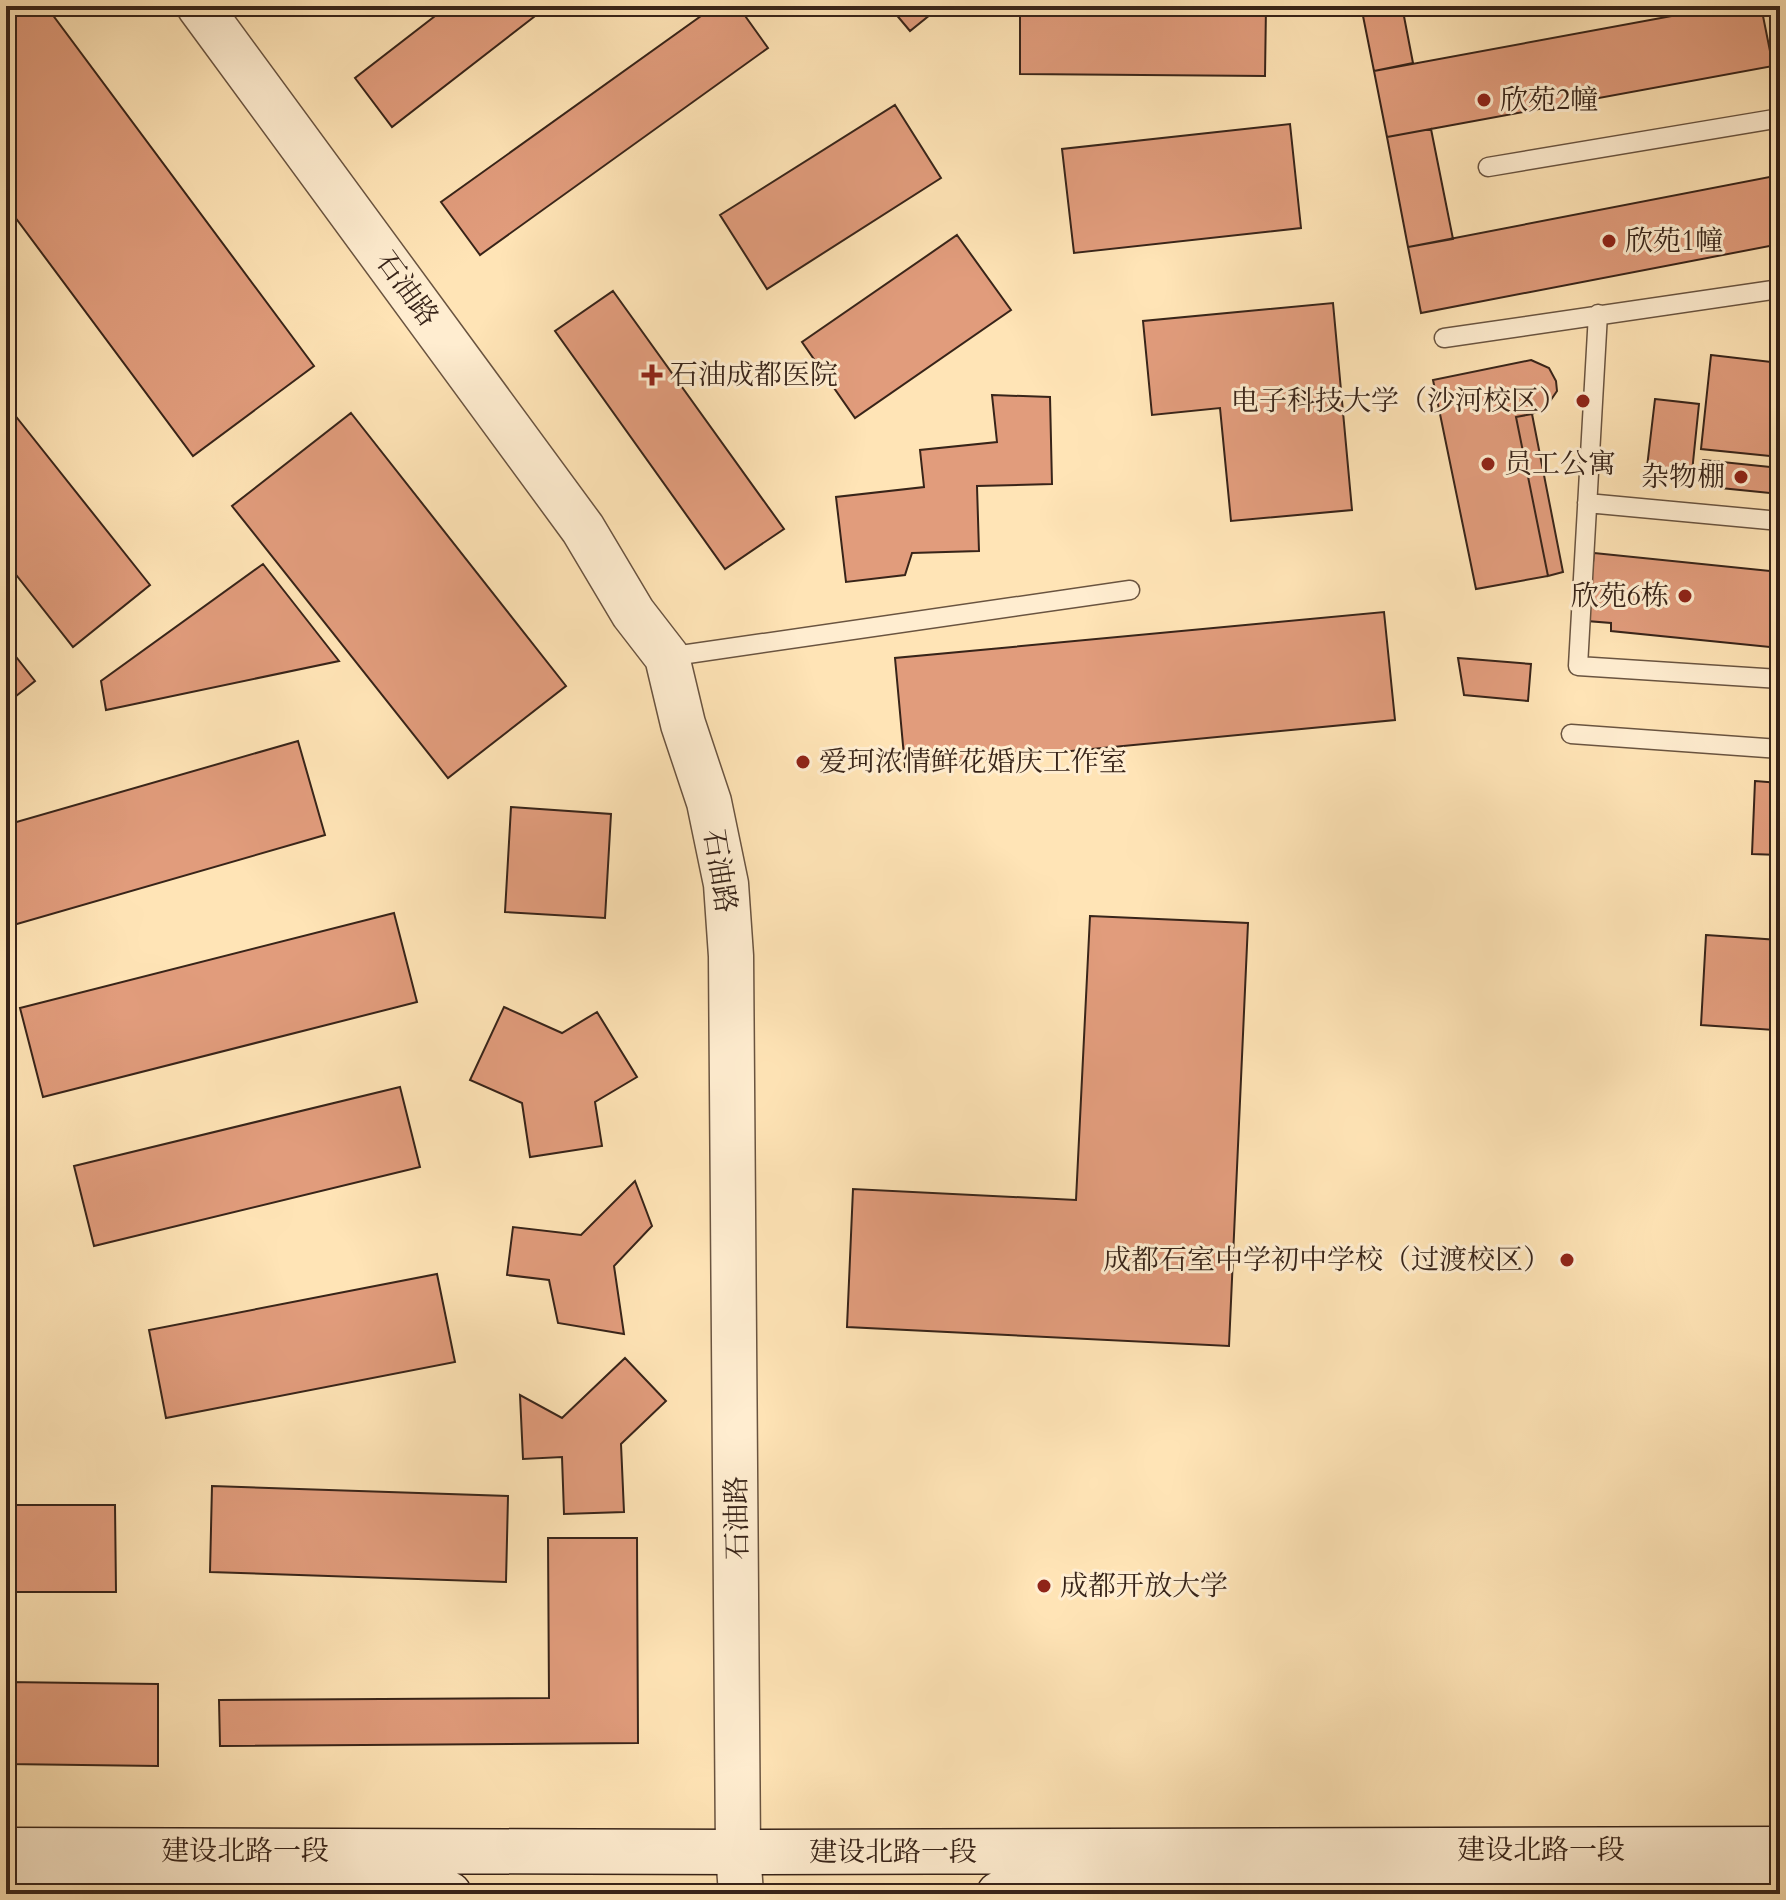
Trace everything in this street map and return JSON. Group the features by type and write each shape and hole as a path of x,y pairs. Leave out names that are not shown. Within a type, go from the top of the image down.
{"main road":[{"name":"石油路","path":"199,6 583,529 633,613 667,657 683,724 712,815 726,884 731,956 739,1873"},
{"name":"建设北路一段","path":"6,1850 739,1873 1780,1849"},
{"name":"建设北路一段","path":"999,1894 1780,1890"},
{"name":"建设北路一段","path":"6,1892 449,1894"}],"lane":[{"path":"1488,167 1780,118"},
{"path":"1444,338 1780,289"},
{"path":"1598,314 1578,666 1780,679"},
{"path":"1587,503 1780,521"},
{"path":"667,657 1130,590"},
{"path":"1571,734 1780,749"}],"building":[{"path":"6,6 46,6 314,366 193,456 6,205"},
{"path":"448,6 548,6 392,127 355,78"},
{"path":"715,6 738,6 768,48 480,255 441,202"},
{"path":"889,6 941,6 910,31"},
{"path":"1020,6 1266,6 1265,76 1020,74"},
{"path":"1361,6 1402,6 1413,63 1374,71"},
{"name":"欣苑2幢","path":"1726,6 1761,6 1773,66 1387,137 1374,71"},
{"path":"895,105 941,178 767,289 720,215"},
{"path":"1290,124 1301,228 1074,253 1062,149"},
{"path":"1431,129 1453,239 1408,247 1387,137"},
{"name":"欣苑1幢","path":"1780,175 1780,244 1421,313 1408,247"},
{"path":"957,235 1011,310 855,418 802,342"},
{"path":"613,291 784,529 725,569 555,331"},
{"path":"1333,303 1352,510 1231,521 1220,408 1152,415 1143,321"},
{"path":"1711,355 1780,363 1780,457 1701,449"},
{"path":"1711,355 1780,363 1780,457 1701,449"},
{"name":"员工公寓","path":"1531,360 1549,368 1557,391 1546,407 1516,417 1548,576 1476,589 1433,380"},
{"path":"992,395 1050,397 1052,484 977,486 979,551 912,553 905,575 846,582 836,497 924,487 920,450 997,442"},
{"path":"1655,399 1699,404 1692,472 1647,467"},
{"path":"6,404 150,585 73,647 6,562"},
{"path":"351,413 566,686 448,778 232,506"},
{"path":"1532,414 1563,572 1548,576 1516,417"},
{"name":"杂物棚","path":"1703,460 1780,468 1780,494 1701,486"},
{"name":"欣苑6栋","path":"1594,553 1780,572 1780,648 1611,631 1611,623 1587,621"},
{"path":"263,564 339,661 106,710 101,681"},
{"path":"1384,612 1395,720 905,767 895,658"},
{"path":"6,644 35,681 6,704"},
{"path":"1458,658 1531,664 1528,701 1464,695"},
{"path":"298,741 325,835 10,926 6,912 6,825"},
{"path":"1755,781 1780,783 1780,855 1752,854"},
{"path":"511,807 611,814 605,918 505,912"},
{"path":"394,913 417,1002 43,1097 20,1008"},
{"path":"1090,916 1248,923 1229,1346 847,1327 853,1189 1076,1200"},
{"path":"1706,935 1779,940 1774,1030 1701,1025"},
{"path":"504,1007 562,1033 597,1012 637,1077 595,1102 602,1146 530,1157 522,1103 470,1080"},
{"path":"400,1087 420,1167 94,1246 74,1166"},
{"path":"635,1181 652,1226 614,1266 624,1334 558,1323 549,1280 507,1275 513,1227 581,1235"},
{"path":"437,1274 455,1362 166,1418 149,1330"},
{"path":"625,1358 666,1401 621,1444 624,1512 564,1514 562,1457 523,1459 520,1395 562,1418"},
{"path":"212,1486 508,1496 506,1582 210,1572"},
{"path":"6,1505 115,1505 116,1592 6,1592"},
{"path":"548,1538 637,1538 638,1743 220,1746 219,1700 549,1698"},
{"path":"6,1682 158,1684 158,1766 6,1764"}],"place":[{"name":"欣苑2幢","path":"1484,100"},
{"name":"欣苑1幢","path":"1609,241"},
{"name":"石油成都医院","path":"652,375"},
{"name":"电子科技大学（沙河校区）","path":"1583,401"},
{"name":"员工公寓","path":"1488,464"},
{"name":"杂物棚","path":"1741,477"},
{"name":"欣苑6栋","path":"1685,596"},
{"name":"爱珂浓情鲜花婚庆工作室","path":"803,762"},
{"name":"成都石室中学初中学校（过渡校区）","path":"1567,1260"},
{"name":"成都开放大学","path":"1044,1586"}]}
